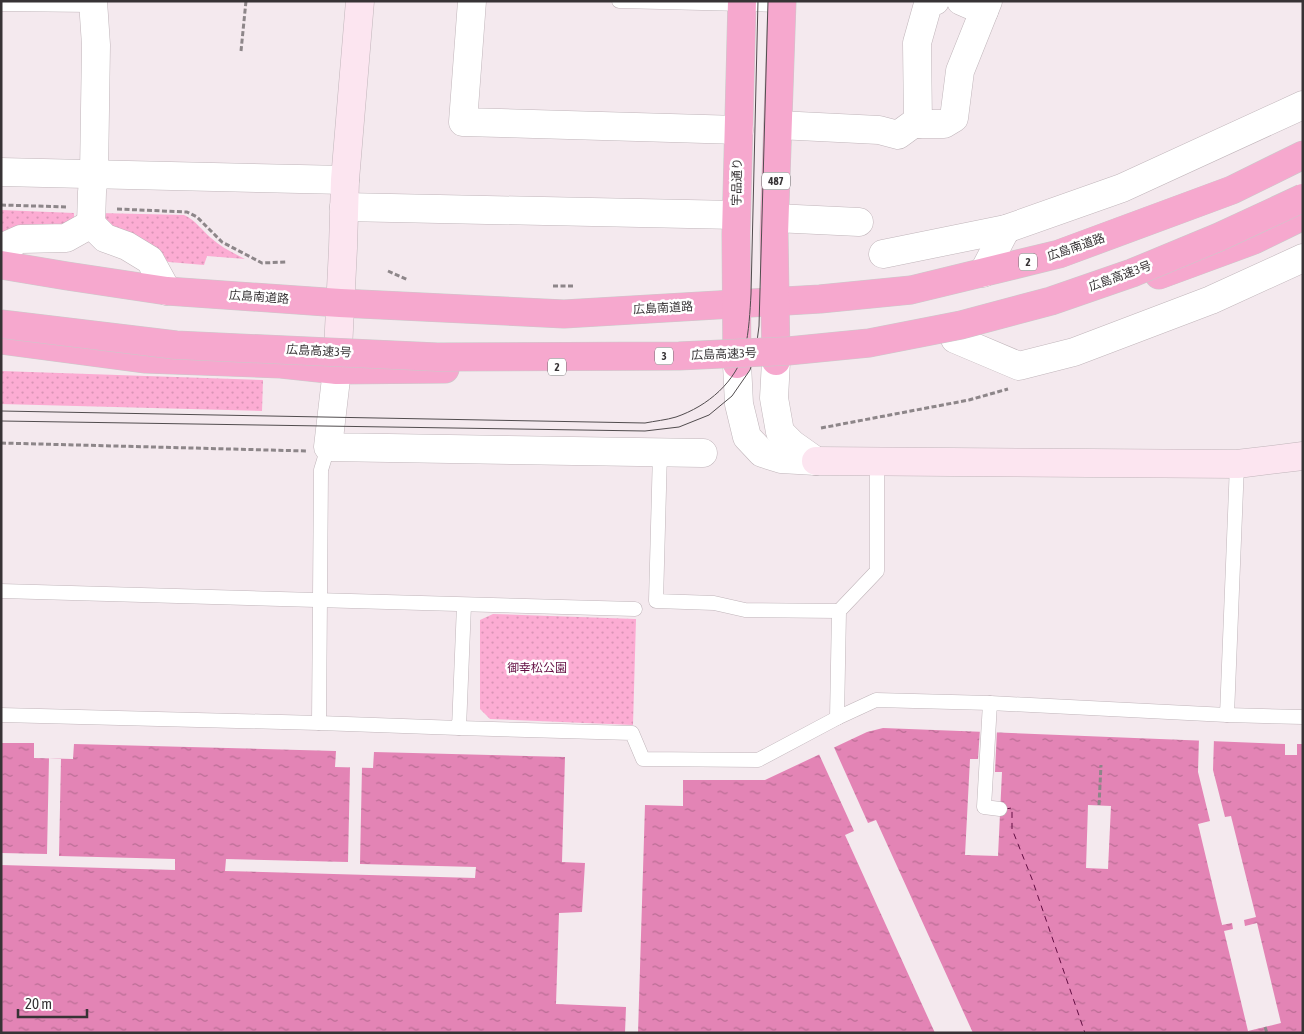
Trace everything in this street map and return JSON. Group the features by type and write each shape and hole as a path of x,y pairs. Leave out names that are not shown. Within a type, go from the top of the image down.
{"highway":[{"name":"宇品通り","path":"737,364 736,215 742,3"},
{"name":"487","path":"776,361 774,218 782,3"},
{"name":"広島南道路","path":"1,265 166,291 340,303 564,314 820,299 911,290 1060,254 1232,190 1303,155"},
{"name":"広島高速3号","path":"1,324 176,345 436,357 679,356 788,352 869,343 961,325 1051,301 1132,273 1219,237 1303,198"},
{"name":"2","path":"1,340 146,359 281,364 337,370 737,364 821,359 881,352 973,336 1090,301 1254,240 1303,216"}],"street":[{"path":"360,1 345,180 337,370 317,449 703,453"},
{"path":"472,1 463,122 739,130"},
{"path":"918,124 917,43 928,4 935,1"},
{"path":"93,3 96,45 92,216 105,238 128,246 150,260 166,291"},
{"path":"778,125 879,130 898,134 914,124 944,124 954,118 960,71 977,4"},
{"path":"883,254 1006,229 1122,188 1303,105"},
{"path":"1,172 345,180"},
{"path":"344,207 736,215"},
{"path":"1,248 21,239 66,238 92,216"},
{"path":"774,218 859,222"},
{"path":"983,273 1006,229"},
{"path":"955,339 1019,366 1074,352 1210,300 1303,258"},
{"path":"776,361 774,398 780,432 792,444 816,461"},
{"path":"737,364 739,404 747,437 762,453 781,459 816,461 1237,464 1303,456"}],"lane":[{"path":"619,1 782,3"},
{"path":"1,4 93,3"},
{"path":"317,449 321,470 319,723"},
{"path":"660,452 656,601 714,603 745,610 839,611"},
{"path":"837,718 839,611 877,571 877,461"},
{"path":"1227,714 1237,464"},
{"path":"1,591 320,600 363,607 413,608 464,605 635,609"},
{"path":"459,728 464,605"},
{"path":"1,715 632,733 643,758 758,760 837,718 876,700 990,703 1303,717"},
{"path":"990,703 984,807 1000,809"}],"path":[{"path":"241,52 246,1"},
{"path":"1,205 92,216 187,212 197,217 222,242 262,263 286,262"},
{"path":"388,271 415,283"},
{"path":"548,286 578,286"},
{"path":"1,443 317,449"},
{"path":"1099,805 1101,765"},
{"path":"1265,1027 1267,1033"}],"green space":[{"path":"1,210 74,213 74,219 70,224 1,236"},
{"path":"99,213 184,215 195,222 219,244 245,259 207,256 204,265 169,262 111,235"},
{"path":"1,371 263,380 262,411 1,404"},
{"name":"御幸松公園","path":"493,614 636,619 633,725 490,719 480,709 480,620"}],"water":[{"path":"883,728 1285,744 1285,755 1297,755 1297,744 1303,744 1303,1033 638,1033 645,805 683,806 683,780 765,780 867,732"},
{"path":"1,743 34,743 34,758 73,759 74,744 336,751 335,767 373,768 374,752 565,757 562,862 585,863 582,912 559,913 556,1004 626,1007 625,1033 1,1033"}],"pier":[{"path":"980,729 997,730 995,772 1002,772 998,856 965,855 970,759 978,759"},
{"path":"1199,738 1214,738 1213,770 1225,817 1231,816 1256,917 1244,920 1245,926 1257,923 1281,1023 1248,1031 1224,931 1233,929 1232,923 1222,925 1198,824 1210,821 1198,772"},
{"path":"833,745 868,823 876,820 973,1033 935,1033 845,835 854,831 818,752"},
{"path":"49,758 61,759 59,856 175,859 175,870 1,865 1,853 47,854"},
{"path":"350,767 362,767 360,864 476,867 475,878 225,871 226,859 348,862"},
{"path":"1088,805 1111,806 1108,869 1086,868"}],"ferry route":[{"path":"1005,809 1012,808 1012,829 1032,879 1085,1033"}],"tram line":[{"path":"1,411 645,423 676,417 688,412 710,399 728,382 741,361 745,349 751,294 758,1"},
{"path":"1,421 645,431 679,427 709,415 732,396 750,370 756,349 759,326 768,1"}]}
